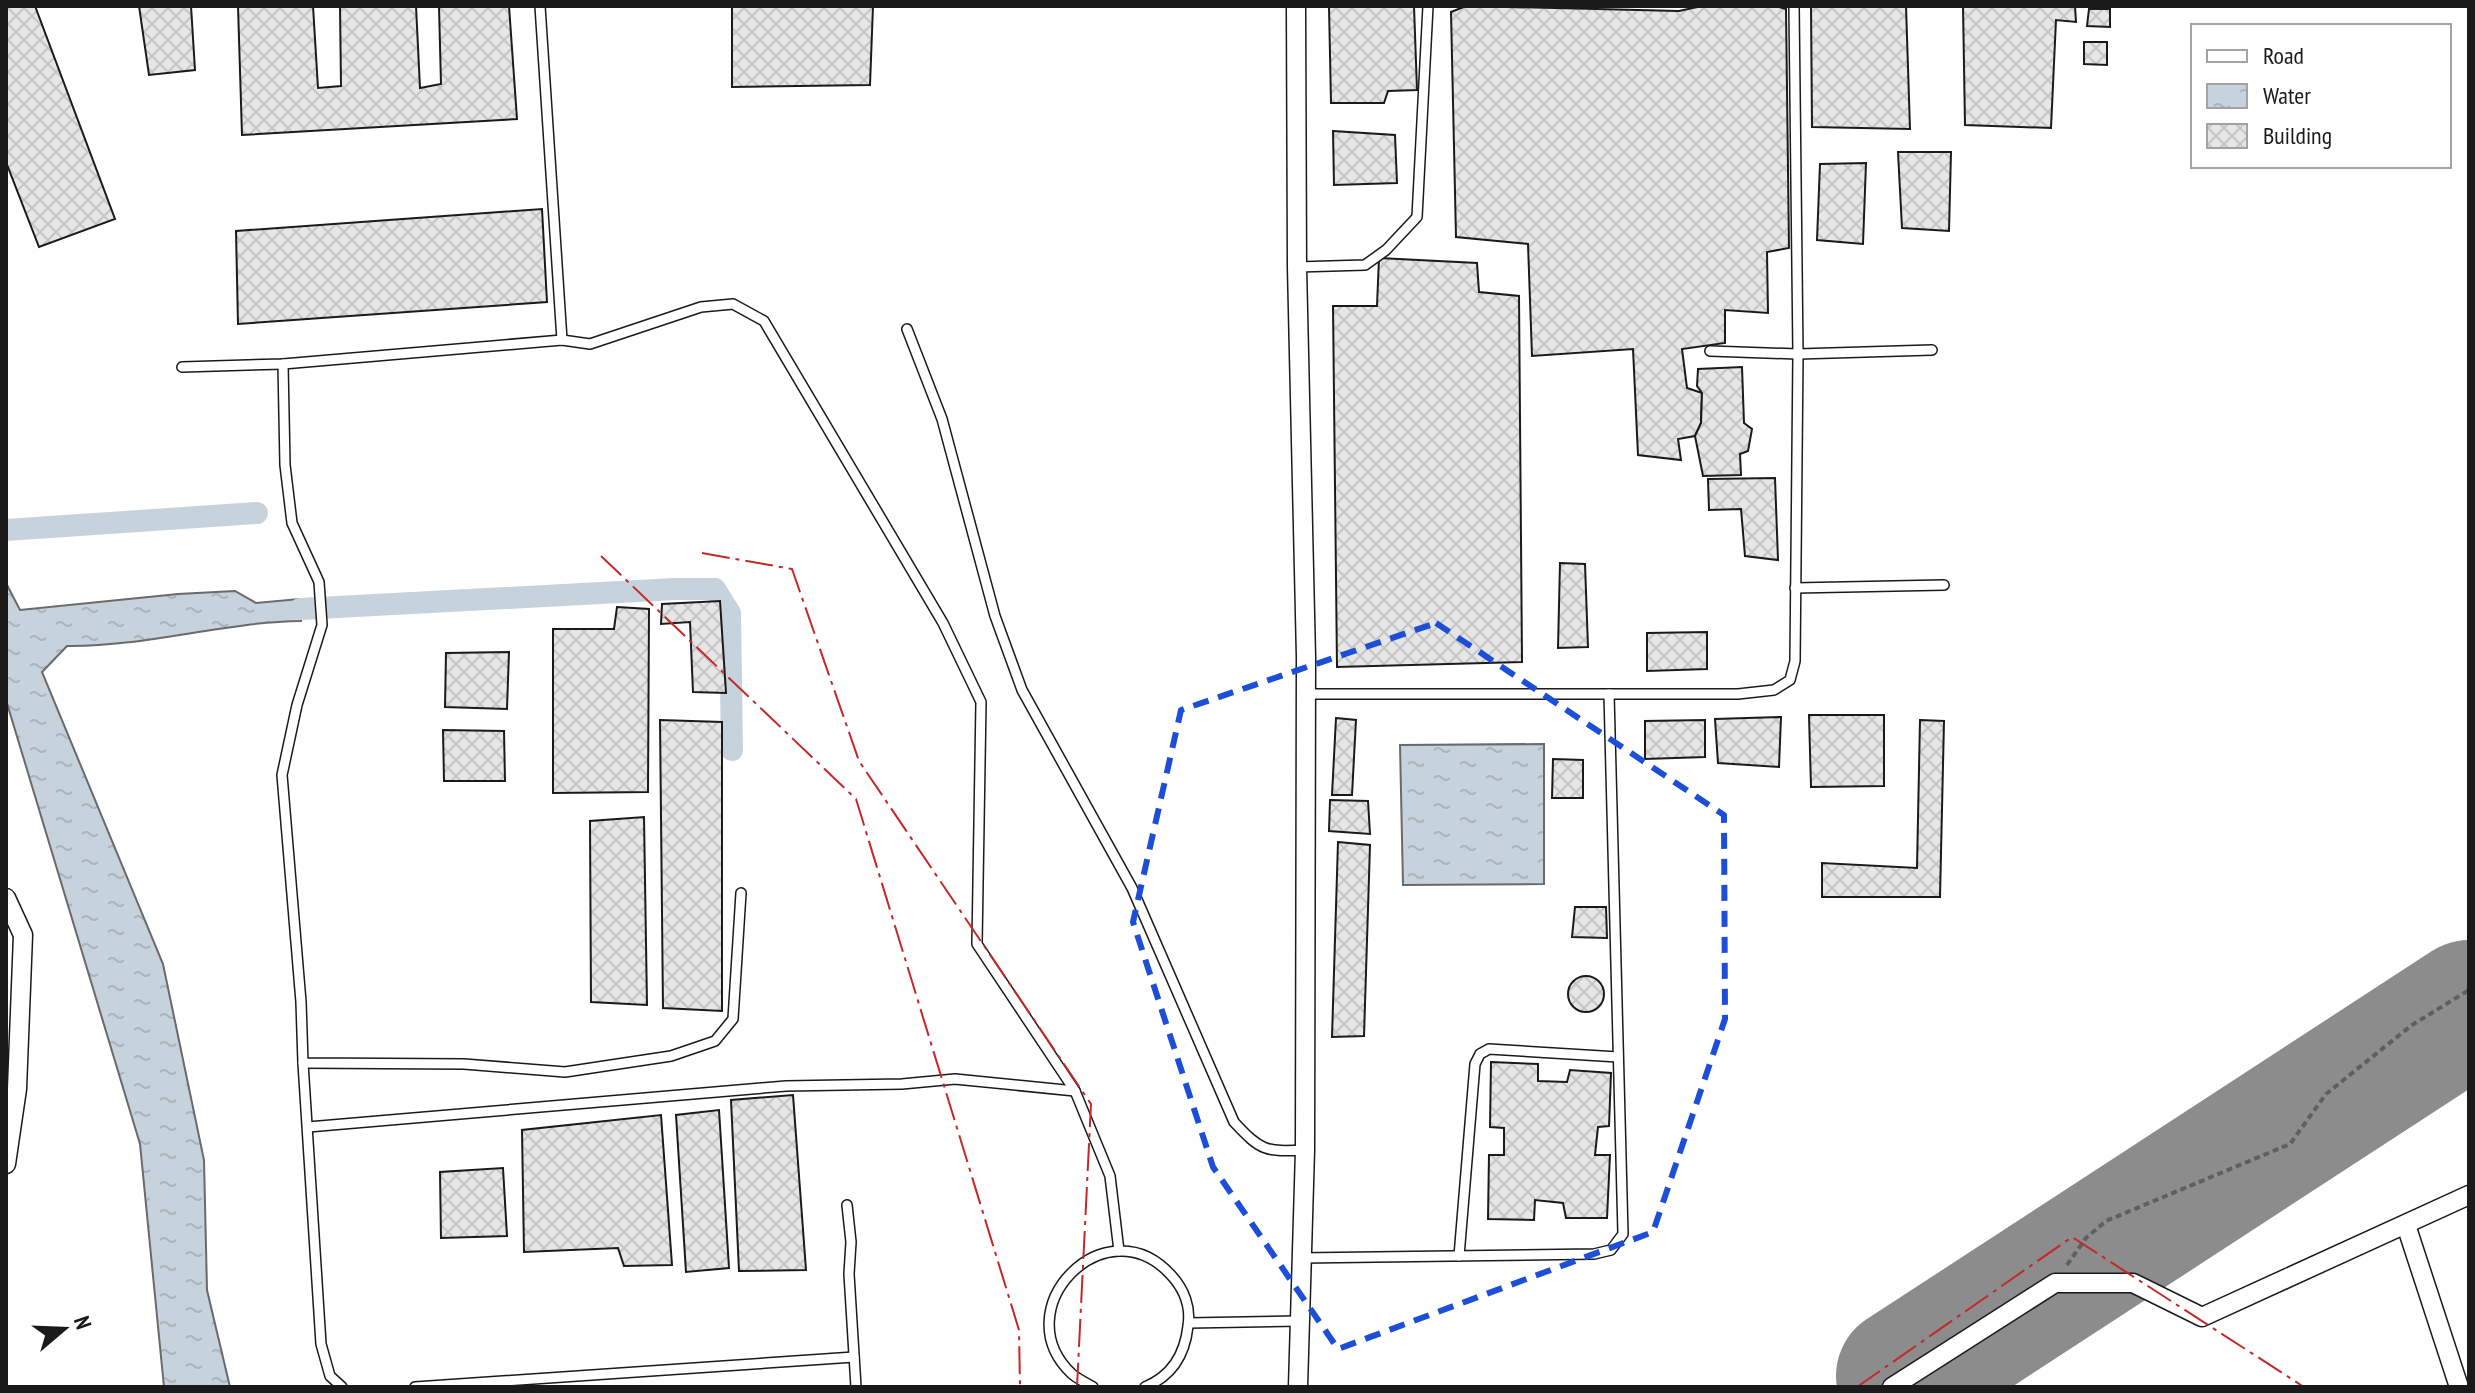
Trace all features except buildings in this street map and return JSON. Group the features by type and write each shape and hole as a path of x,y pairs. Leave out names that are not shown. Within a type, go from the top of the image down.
{"street":[{"path":"1296,6 1297,267 1306,694 1305,1150 1298,1387"},
{"path":"6,898 23,935 17,1089 6,1164"},
{"path":"1892,1387 2055,1283 2133,1283 2202,1317 2469,1195"},
{"path":"2406,1225 2459,1387"}],"lane":[{"path":"540,6 562,340"},
{"path":"1297,267 1365,265 1386,250 1417,217 1428,6"},
{"path":"1306,694 1738,694 1774,690 1790,680 1795,661 1798,354 1794,6"},
{"path":"182,367 283,364 562,340 590,344 701,307 733,304 764,321 943,623 981,702 977,944 1075,1091 1110,1176 1119,1251"},
{"path":"907,329 942,419 995,616 1022,690 1132,888 1234,1122 1256,1146 1277,1152 1305,1150"},
{"path":"1710,351 1798,354 1932,350"},
{"path":"283,364 285,465 292,523 319,582 322,625 297,705 282,775 301,1002 321,1344 330,1376 342,1387"},
{"path":"1795,588 1944,585"},
{"path":"1301,1258 1594,1254 1611,1250 1623,1234 1609,694"},
{"path":"303,1063 464,1064 565,1072 671,1056 715,1041 733,1019 741,893"},
{"path":"1459,1256 1475,1064 1480,1054 1489,1049 1618,1057"},
{"path":"308,1127 786,1086 902,1084 955,1079 1075,1091"},
{"path":"847,1205 856,1387"},
{"path":"1093,1387 1072,1374 1058,1355 1050,1332 1051,1308 1059,1286 1074,1267 1095,1255 1119,1251 1142,1255 1163,1266 1179,1284 1188,1306 1189,1323 1184,1350 1173,1368 1145,1387"},
{"path":"1189,1323 1299,1321"},
{"path":"415,1387 854,1357"}],"path":[{"path":"2055,1283 2086,1238 2106,1221 2290,1144 2326,1094 2412,1025 2469,990"}],"highlighted area":[{"path":"1436,623 1724,815 1725,1019 1653,1232 1338,1349 1213,1167 1133,922 1181,710"}],"water":[{"path":"6,583 20,610 235,591 256,603 299,599 301,621 243,625 126,643 67,646 42,672 163,964 204,1160 207,1290 230,1387 164,1387 140,1144 6,700"},
{"path":"1544,744 1544,884 1403,885 1400,745"}],"waterway":[{"path":"6,530 257,513"},
{"path":"300,609 715,589 730,613 732,750"}],"runway":[{"path":"1904,1376 2469,1008"}],"power":[{"path":"702,553 792,569 859,761 1091,1104 1077,1387"},
{"path":"601,556 856,799 1019,1330 1020,1387"},
{"path":"1857,1387 2072,1237 2304,1387"}]}
